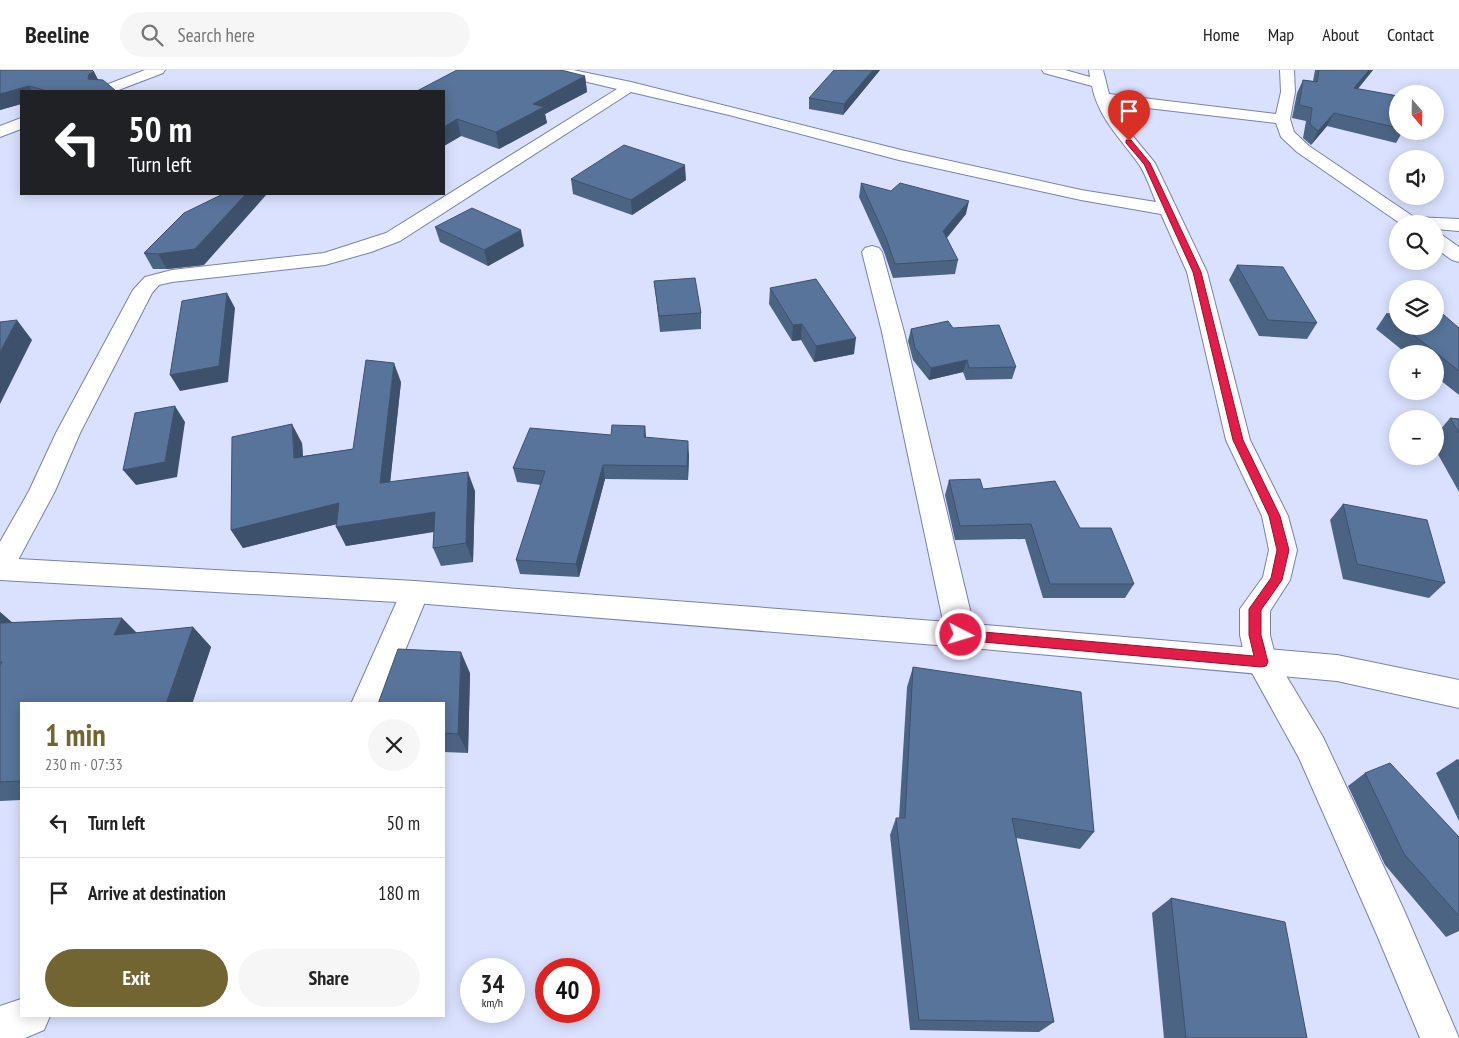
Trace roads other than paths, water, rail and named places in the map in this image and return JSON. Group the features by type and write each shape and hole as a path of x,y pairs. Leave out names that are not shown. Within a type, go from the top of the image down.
{"street":[{"path":"106,90 158,70"},
{"path":"555,70 631,86 899,155 1081,195 1170,210"},
{"path":"1049,70 1099,84 1282,120"},
{"path":"1287,70 1288,92 1282,120 1286,134 1304,149 1400,215"},
{"path":"1099,84 1120,131 1147,163 1197,272 1238,440 1275,516 1283,550 1276,580 1255,609 1255,635 1261,662 1311,748 1391,923 1440,1038"},
{"path":"631,86 393,237 364,248 325,259 172,276 152,281 143,290 99,373 42,491 0,568 415,592 961,635 1337,668 1459,694"},
{"path":"0,132 20,123"},
{"path":"1444,224 1459,225"},
{"path":"1444,245 1459,256"},
{"path":"872,252 900,361 961,635"},
{"path":"368,702 415,592"},
{"path":"0,1026 27,1017"}]}
